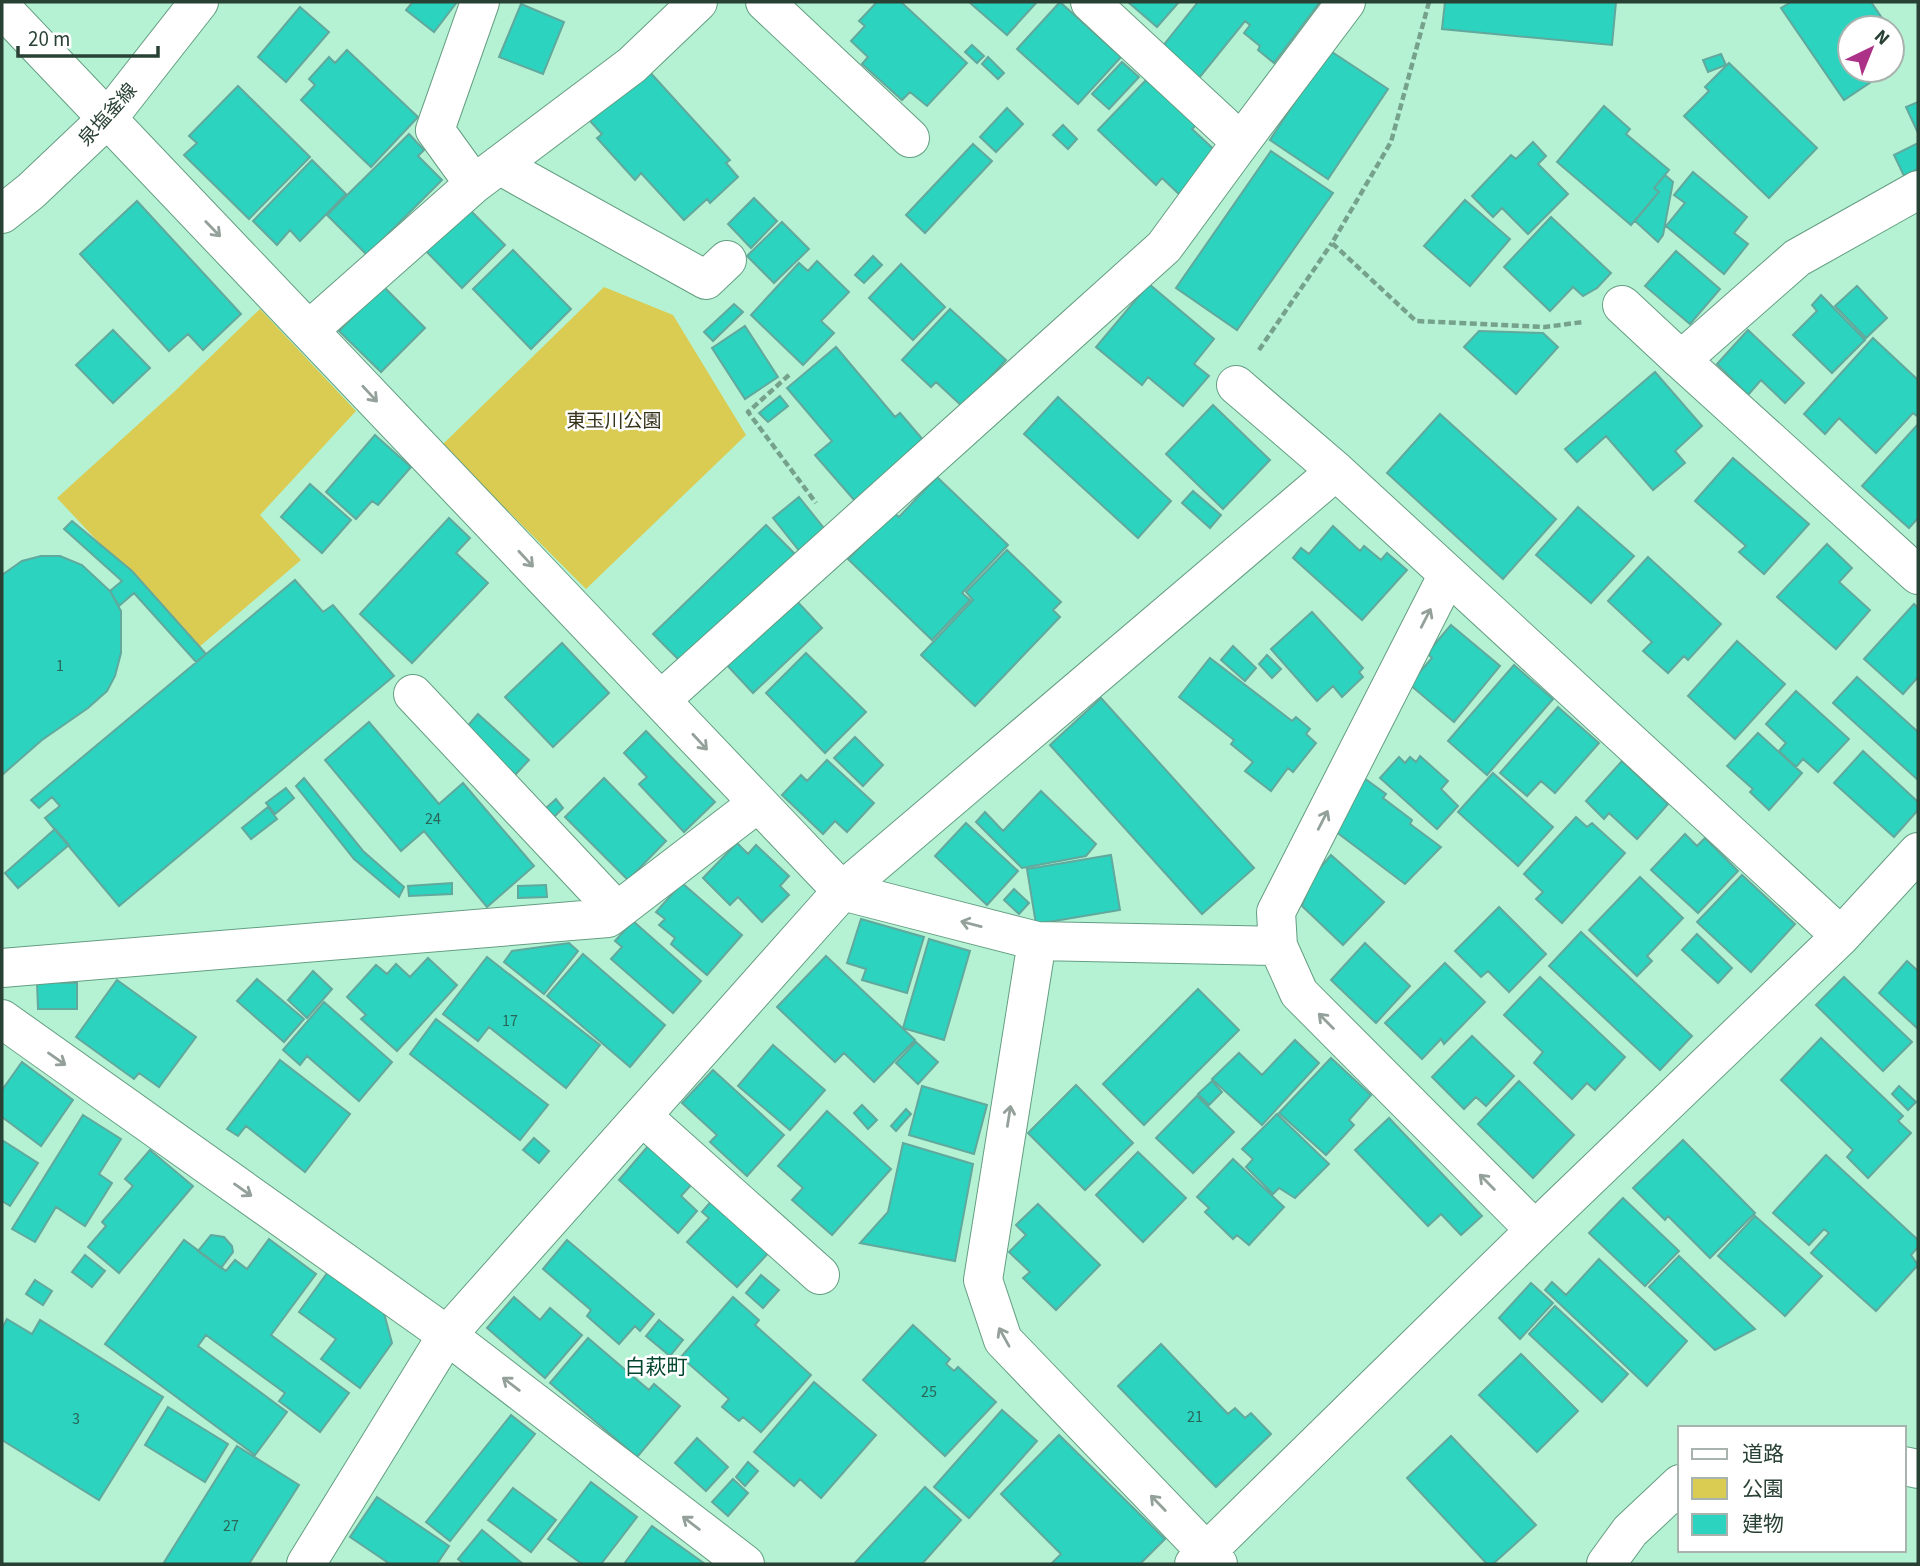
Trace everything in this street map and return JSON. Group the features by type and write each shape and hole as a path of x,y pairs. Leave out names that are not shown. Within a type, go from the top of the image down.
{"street":[{"name":"泉塩釜線","path":"2,214 31,191 108,118 199,2"},
{"path":"480,2 435,130 486,174 706,280 727,260"},
{"path":"309,330 486,174 632,65 698,2"},
{"path":"765,2 910,138"},
{"path":"1090,2 1241,142"},
{"path":"661,700 1164,247 1346,2"},
{"path":"2,8 842,891 1037,941 1278,946"},
{"path":"1681,360 1797,258 1918,190"},
{"path":"1622,305 1917,571"},
{"path":"1236,385 1336,471 1841,936"},
{"path":"306,1564 447,1335 842,891 1336,471"},
{"path":"1447,576 1276,912 1278,946 1299,993 1535,1230"},
{"path":"413,694 617,911"},
{"path":"2,968 608,918 758,803"},
{"path":"1037,941 983,1280 1003,1340 1206,1560 1535,1230 1841,936 1918,852"},
{"path":"2,1020 447,1335 745,1564"},
{"path":"642,1116 820,1275"},
{"path":"1606,1564 1630,1531 1678,1486"}],"path":[{"path":"1236,385 1332,243 1391,142 1429,2"},
{"path":"1332,243 1416,321 1545,327 1590,321 1622,305"},
{"path":"789,375 748,412 841,538"}],"green space":[{"name":"東玉川公園","path":"604,287 673,315 746,435 586,589 442,445"},
{"path":"260,309 356,411 260,515 301,560 198,648 57,498"}],"building":[{"path":"411,2 457,2 434,32 406,10"},
{"path":"877,2 901,2 967,63 927,106 910,92 902,100 862,64 868,57 851,41 865,26 859,21"},
{"path":"969,2 1037,2 1007,35"},
{"path":"1060,2 1121,57 1078,104 1017,49"},
{"path":"1128,2 1179,2 1157,27"},
{"path":"1198,2 1320,2 1274,63 1258,50 1260,46 1244,33 1250,25 1245,21 1199,78 1162,47"},
{"path":"1445,2 1616,2 1612,45 1442,29"},
{"path":"1791,2 1871,2 1879,14 1836,14 1836,84 1868,84 1844,100 1781,8"},
{"path":"521,4 564,22 543,74 499,57"},
{"path":"300,7 329,32 286,82 258,57"},
{"path":"972,45 984,56 977,63 965,52"},
{"path":"347,50 418,117 371,167 301,100 315,85 309,79 329,57 335,63"},
{"path":"1329,50 1388,89 1328,179 1270,140"},
{"path":"1721,54 1726,65 1708,72 1703,60"},
{"path":"988,57 1004,73 998,79 982,64"},
{"path":"1122,62 1139,77 1109,109 1092,94"},
{"path":"1729,63 1817,148 1769,198 1684,116 1709,91 1705,87"},
{"path":"647,69 730,160 726,163 738,177 710,203 707,199 684,220 641,173 635,180 597,138 602,134 590,121"},
{"path":"1149,77 1198,123 1192,129 1220,155 1181,196 1162,178 1156,185 1098,130"},
{"path":"238,86 310,157 249,219 184,155 197,143 189,136"},
{"path":"1918,102 1918,133 1906,107"},
{"path":"1604,106 1630,129 1626,134 1669,170 1654,188 1659,192 1631,225 1557,162"},
{"path":"1007,108 1023,124 996,152 980,137"},
{"path":"1063,125 1077,139 1068,149 1053,135"},
{"path":"409,134 424,150 418,156 442,180 367,255 327,215"},
{"path":"1533,142 1546,156 1538,164 1568,194 1528,234 1502,208 1493,217 1472,196 1511,155 1516,159"},
{"path":"1918,143 1918,169 1904,176 1894,155"},
{"path":"973,144 992,161 925,233 906,215"},
{"path":"1271,151 1333,193 1237,330 1176,288"},
{"path":"312,160 346,194 300,241 290,230 277,245 253,221"},
{"path":"1693,172 1747,217 1734,233 1748,244 1724,274 1666,226 1685,203 1674,195"},
{"path":"1665,175 1673,182 1663,235 1658,242 1635,221 1659,192 1654,188"},
{"path":"754,198 777,221 751,248 728,224"},
{"path":"1465,200 1510,239 1470,286 1424,246"},
{"path":"137,201 241,314 203,350 188,334 169,351 80,254"},
{"path":"468,208 505,245 462,288 425,250"},
{"path":"1551,217 1611,273 1597,288 1583,296 1573,287 1550,311 1504,267"},
{"path":"782,222 809,249 774,283 747,256"},
{"path":"513,250 571,309 531,349 473,289"},
{"path":"1676,251 1720,289 1690,324 1645,286"},
{"path":"873,256 882,265 864,283 855,275"},
{"path":"817,261 849,292 821,321 834,333 803,365 751,315 799,263 808,271"},
{"path":"901,264 945,307 913,340 869,298"},
{"path":"1149,284 1214,339 1194,364 1209,376 1183,406 1148,377 1142,385 1096,347"},
{"path":"383,286 425,328 381,372 339,331"},
{"path":"1857,286 1887,318 1866,338 1835,306"},
{"path":"1821,295 1865,340 1832,373 1793,335 1817,311 1812,305"},
{"path":"734,304 743,312 713,341 704,332"},
{"path":"950,309 1006,360 963,407 936,382 931,387 902,360"},
{"path":"745,326 778,377 745,399 712,348"},
{"path":"113,330 150,368 113,403 76,365"},
{"path":"1748,330 1804,383 1785,403 1761,380 1748,395 1717,364"},
{"path":"1479,331 1543,333 1558,347 1516,394 1464,347"},
{"path":"1873,338 1918,380 1917,416 1913,413 1876,453 1839,418 1825,434 1804,414"},
{"path":"836,347 895,417 900,413 924,441 855,501 815,455 832,441 787,388"},
{"path":"1655,372 1702,426 1675,451 1685,463 1653,490 1606,436 1577,462 1565,449"},
{"path":"780,396 788,406 768,422 759,413"},
{"path":"1058,397 1171,501 1138,538 1024,434"},
{"path":"1213,405 1270,460 1223,509 1166,454"},
{"path":"1440,414 1556,519 1503,579 1387,473"},
{"path":"1918,424 1918,518 1909,528 1862,486"},
{"path":"375,435 411,467 378,505 372,501 356,519 326,492"},
{"path":"1733,458 1809,524 1764,574 1739,552 1746,546 1695,501"},
{"path":"937,477 1008,545 962,593 970,600 932,640 848,559 894,513 899,517"},
{"path":"310,484 351,520 322,553 281,517"},
{"path":"1193,491 1221,515 1210,528 1182,503"},
{"path":"799,497 827,532 801,553 773,518"},
{"path":"1578,507 1634,556 1591,603 1536,555"},
{"path":"449,518 470,538 456,553 488,583 412,663 360,614"},
{"path":"72,521 132,571 206,654 196,662 134,593 119,606 110,591 122,581 64,529"},
{"path":"766,525 795,554 682,663 653,634"},
{"path":"1333,526 1360,551 1364,546 1381,560 1387,553 1407,570 1362,620 1293,558 1301,548 1309,554"},
{"path":"1827,544 1852,568 1839,582 1870,610 1836,649 1777,597"},
{"path":"1007,550 1061,602 1053,610 1060,617 975,706 921,655 973,600 966,592"},
{"path":"41,556 60,556 82,565 110,591 121,611 121,653 115,676 107,691 88,708 42,740 2,775 2,575 22,561"},
{"path":"1648,557 1721,624 1688,660 1684,656 1668,673 1643,651 1652,642 1608,601"},
{"path":"295,580 323,612 333,605 394,676 119,906 45,818 60,806 52,797 39,808 31,800"},
{"path":"793,597 822,628 753,693 724,662"},
{"path":"1914,604 1918,608 1918,677 1903,694 1864,659"},
{"path":"1312,612 1363,668 1359,672 1363,677 1342,697 1333,686 1317,701 1271,649"},
{"path":"1451,625 1500,666 1454,722 1409,684 1432,658 1427,653"},
{"path":"1737,641 1785,684 1735,739 1688,696"},
{"path":"562,643 609,693 553,747 505,697"},
{"path":"1233,646 1256,668 1245,681 1221,660"},
{"path":"806,653 866,712 825,753 766,693"},
{"path":"1267,655 1281,669 1272,678 1259,664"},
{"path":"1210,658 1292,721 1296,717 1310,729 1306,734 1316,743 1293,772 1288,768 1271,791 1245,771 1253,762 1231,744 1234,740 1179,697"},
{"path":"1514,665 1553,699 1487,775 1448,741"},
{"path":"1857,677 1918,732 1918,780 1833,703"},
{"path":"1796,691 1849,739 1818,772 1803,759 1796,767 1779,751 1786,743 1766,724"},
{"path":"1101,698 1254,868 1202,914 1050,745"},
{"path":"1558,707 1599,743 1555,793 1541,781 1527,796 1500,773"},
{"path":"478,714 529,760 515,775 465,729"},
{"path":"369,722 439,804 463,783 534,866 487,907 424,831 401,851 325,760"},
{"path":"646,731 715,802 684,832 639,784 647,777 624,753"},
{"path":"1758,733 1802,773 1769,810 1750,792 1753,789 1727,766"},
{"path":"855,737 883,765 863,786 834,758"},
{"path":"1863,751 1918,802 1918,810 1894,837 1834,783"},
{"path":"1420,756 1448,781 1441,789 1458,806 1437,829 1380,778 1399,757 1405,763 1410,757 1416,762"},
{"path":"827,760 874,803 847,832 835,821 823,834 782,795 801,775 807,781"},
{"path":"1622,761 1668,804 1637,839 1609,813 1604,819 1586,801"},
{"path":"1493,773 1553,827 1518,866 1458,812"},
{"path":"304,778 363,851 404,887 399,897 354,859 296,786"},
{"path":"604,778 666,841 628,880 565,817"},
{"path":"1364,778 1386,794 1383,798 1412,820 1410,824 1441,847 1405,884 1335,831"},
{"path":"286,788 294,798 275,814 266,803"},
{"path":"1041,791 1096,844 1086,856 1022,868 976,822 985,812 1003,831"},
{"path":"556,799 563,808 554,817 546,808"},
{"path":"268,807 277,819 251,839 242,828"},
{"path":"1576,817 1587,827 1592,823 1625,853 1562,923 1536,899 1543,892 1524,874"},
{"path":"966,823 1018,871 987,905 935,856"},
{"path":"55,829 69,845 18,888 5,873"},
{"path":"1685,834 1697,846 1705,838 1738,871 1698,913 1651,870"},
{"path":"737,843 748,854 756,845 789,876 780,886 789,895 762,922 738,897 730,905 703,878"},
{"path":"1111,855 1120,910 1036,924 1027,869"},
{"path":"1331,855 1384,902 1343,945 1302,906 1313,876"},
{"path":"1742,875 1795,924 1751,972 1697,922"},
{"path":"1640,877 1683,918 1647,956 1652,961 1637,976 1589,930"},
{"path":"452,883 452,894 409,896 408,886"},
{"path":"682,883 742,935 707,975 671,944 675,938 659,925 665,919 656,912"},
{"path":"546,885 547,897 518,898 518,886"},
{"path":"1014,889 1029,903 1019,914 1004,900"},
{"path":"1499,907 1546,954 1509,992 1488,971 1481,977 1455,951"},
{"path":"861,919 924,937 907,993 862,980 866,969 847,963"},
{"path":"633,921 701,981 673,1013 611,959 622,947 615,941"},
{"path":"1581,932 1692,1036 1660,1070 1549,966"},
{"path":"1697,934 1732,968 1718,983 1682,950"},
{"path":"929,939 970,951 944,1040 903,1028"},
{"path":"569,943 578,951 544,994 504,962 512,951"},
{"path":"1365,943 1410,986 1376,1023 1331,980"},
{"path":"583,954 665,1025 630,1067 547,996"},
{"path":"826,956 915,1040 874,1082 844,1053 835,1062 777,1007"},
{"path":"487,957 600,1045 566,1088 489,1027 478,1041 443,1014"},
{"path":"428,958 457,985 397,1051 361,1019 366,1015 347,997 376,965 387,974 396,964 410,977"},
{"path":"1907,961 1918,971 1918,1029 1879,993"},
{"path":"1445,963 1485,1002 1444,1044 1441,1039 1422,1059 1385,1023"},
{"path":"313,971 332,989 307,1018 288,1000"},
{"path":"1540,977 1625,1057 1595,1090 1587,1083 1572,1099 1534,1063 1543,1052 1504,1015"},
{"path":"1844,977 1912,1042 1883,1071 1816,1005"},
{"path":"257,979 304,1019 284,1042 237,1001"},
{"path":"117,980 196,1037 159,1087 139,1073 134,1079 76,1037"},
{"path":"37,982 77,983 77,1009 38,1009"},
{"path":"1198,989 1239,1030 1144,1125 1103,1084"},
{"path":"324,1002 392,1062 359,1101 307,1056 300,1065 283,1050"},
{"path":"436,1019 548,1105 520,1140 410,1054"},
{"path":"1472,1036 1514,1076 1486,1106 1476,1097 1464,1109 1432,1077"},
{"path":"1821,1038 1903,1116 1898,1121 1911,1133 1868,1178 1847,1157 1853,1150 1781,1080"},
{"path":"1295,1040 1319,1063 1262,1125 1212,1079 1239,1053 1262,1075"},
{"path":"916,1042 938,1062 918,1084 896,1063"},
{"path":"773,1045 825,1090 790,1130 738,1086"},
{"path":"1331,1058 1371,1095 1349,1120 1354,1125 1326,1155 1279,1113"},
{"path":"280,1060 350,1114 305,1172 246,1126 238,1136 227,1129"},
{"path":"22,1062 73,1100 41,1146 2,1117 2,1090"},
{"path":"713,1070 784,1135 747,1176 710,1142 717,1135 682,1103"},
{"path":"1212,1081 1222,1092 1209,1105 1198,1094"},
{"path":"1519,1081 1574,1135 1533,1178 1478,1124"},
{"path":"1076,1085 1133,1143 1085,1190 1028,1133"},
{"path":"922,1086 987,1105 974,1154 909,1135"},
{"path":"1899,1086 1916,1102 1908,1110 1892,1094"},
{"path":"1197,1096 1234,1132 1193,1173 1156,1138"},
{"path":"862,1105 877,1120 868,1129 854,1113"},
{"path":"906,1109 911,1114 896,1131 891,1126"},
{"path":"827,1111 891,1169 832,1235 792,1200 803,1188 778,1166"},
{"path":"1277,1114 1329,1164 1295,1198 1279,1188 1273,1194 1246,1167 1253,1159 1242,1149"},
{"path":"83,1115 121,1139 99,1174 112,1183 85,1226 56,1207 35,1242 12,1229"},
{"path":"1389,1118 1482,1216 1461,1235 1441,1214 1428,1226 1355,1150"},
{"path":"534,1138 549,1151 539,1163 523,1150"},
{"path":"2,1140 38,1163 10,1206 2,1201"},
{"path":"1683,1140 1755,1213 1710,1258 1668,1216 1665,1220 1633,1188"},
{"path":"903,1143 973,1164 955,1261 860,1243 888,1212"},
{"path":"649,1145 692,1184 681,1196 697,1211 678,1233 619,1180"},
{"path":"150,1150 193,1186 119,1273 88,1247 106,1226 102,1222 133,1186 125,1179"},
{"path":"1138,1152 1186,1198 1143,1242 1096,1195"},
{"path":"1826,1155 1918,1240 1918,1247 1911,1255 1918,1265 1876,1311 1811,1253 1829,1233 1824,1229 1809,1245 1773,1213"},
{"path":"1233,1159 1284,1207 1249,1245 1237,1235 1233,1239 1205,1212 1209,1208 1197,1197"},
{"path":"714,1198 772,1249 737,1287 687,1242 709,1218 702,1212"},
{"path":"1623,1198 1679,1251 1645,1286 1589,1233"},
{"path":"1038,1204 1100,1265 1056,1310 1023,1278 1030,1272 1009,1252 1026,1235 1016,1225"},
{"path":"1755,1216 1822,1276 1785,1316 1718,1256"},
{"path":"211,1235 224,1237 232,1246 233,1252 221,1268 198,1251"},
{"path":"269,1239 316,1274 271,1335 349,1393 320,1432 279,1401 285,1393 206,1335 198,1346 287,1412 255,1455 105,1344 184,1240 226,1271 235,1260 247,1269"},
{"path":"567,1240 654,1314 640,1331 635,1326 619,1344 587,1316 591,1310 543,1269"},
{"path":"85,1255 105,1271 92,1287 72,1272"},
{"path":"1679,1256 1755,1329 1715,1350 1649,1287"},
{"path":"1599,1259 1687,1341 1647,1386 1545,1290 1552,1282 1566,1295"},
{"path":"328,1272 384,1313 392,1343 360,1388 321,1359 336,1339 299,1312"},
{"path":"761,1275 779,1290 763,1308 746,1293"},
{"path":"35,1280 52,1291 43,1305 26,1294"},
{"path":"1531,1283 1553,1303 1520,1339 1499,1318"},
{"path":"514,1297 540,1320 550,1308 582,1335 545,1378 487,1328"},
{"path":"733,1297 759,1320 755,1325 811,1375 761,1432 743,1417 739,1421 722,1407 729,1399 681,1357"},
{"path":"1555,1306 1628,1374 1602,1402 1529,1334"},
{"path":"7,1319 32,1334 40,1320 163,1397 99,1500 2,1440 2,1328"},
{"path":"659,1320 683,1340 670,1356 646,1336"},
{"path":"913,1325 950,1359 946,1364 954,1371 958,1367 996,1402 945,1456 863,1380"},
{"path":"588,1338 649,1390 654,1384 680,1406 637,1457 550,1383"},
{"path":"1161,1344 1228,1414 1235,1408 1245,1418 1251,1413 1271,1434 1216,1487 1118,1386"},
{"path":"1521,1354 1578,1411 1537,1452 1479,1395"},
{"path":"814,1382 876,1435 821,1498 800,1479 794,1486 754,1452"},
{"path":"168,1407 228,1444 205,1482 145,1445"},
{"path":"1002,1410 1037,1441 969,1518 934,1487"},
{"path":"511,1415 535,1434 450,1541 426,1522"},
{"path":"1059,1435 1165,1539 1140,1564 1051,1564 1061,1554 1001,1494"},
{"path":"1451,1436 1536,1525 1493,1564 1487,1564 1407,1478"},
{"path":"697,1438 728,1467 706,1491 675,1463"},
{"path":"237,1446 299,1485 249,1564 163,1564"},
{"path":"748,1462 758,1471 745,1486 736,1477"},
{"path":"733,1479 748,1493 728,1516 712,1502"},
{"path":"591,1482 637,1517 601,1564 582,1564 548,1539"},
{"path":"925,1487 961,1520 922,1564 854,1564"},
{"path":"513,1488 556,1520 531,1552 488,1520"},
{"path":"377,1497 449,1546 437,1564 390,1564 350,1537"},
{"path":"652,1526 705,1564 624,1564"},
{"path":"482,1530 523,1564 464,1564 458,1559"}],"district":[{"name":"白萩町","path":"656,1367"}]}
